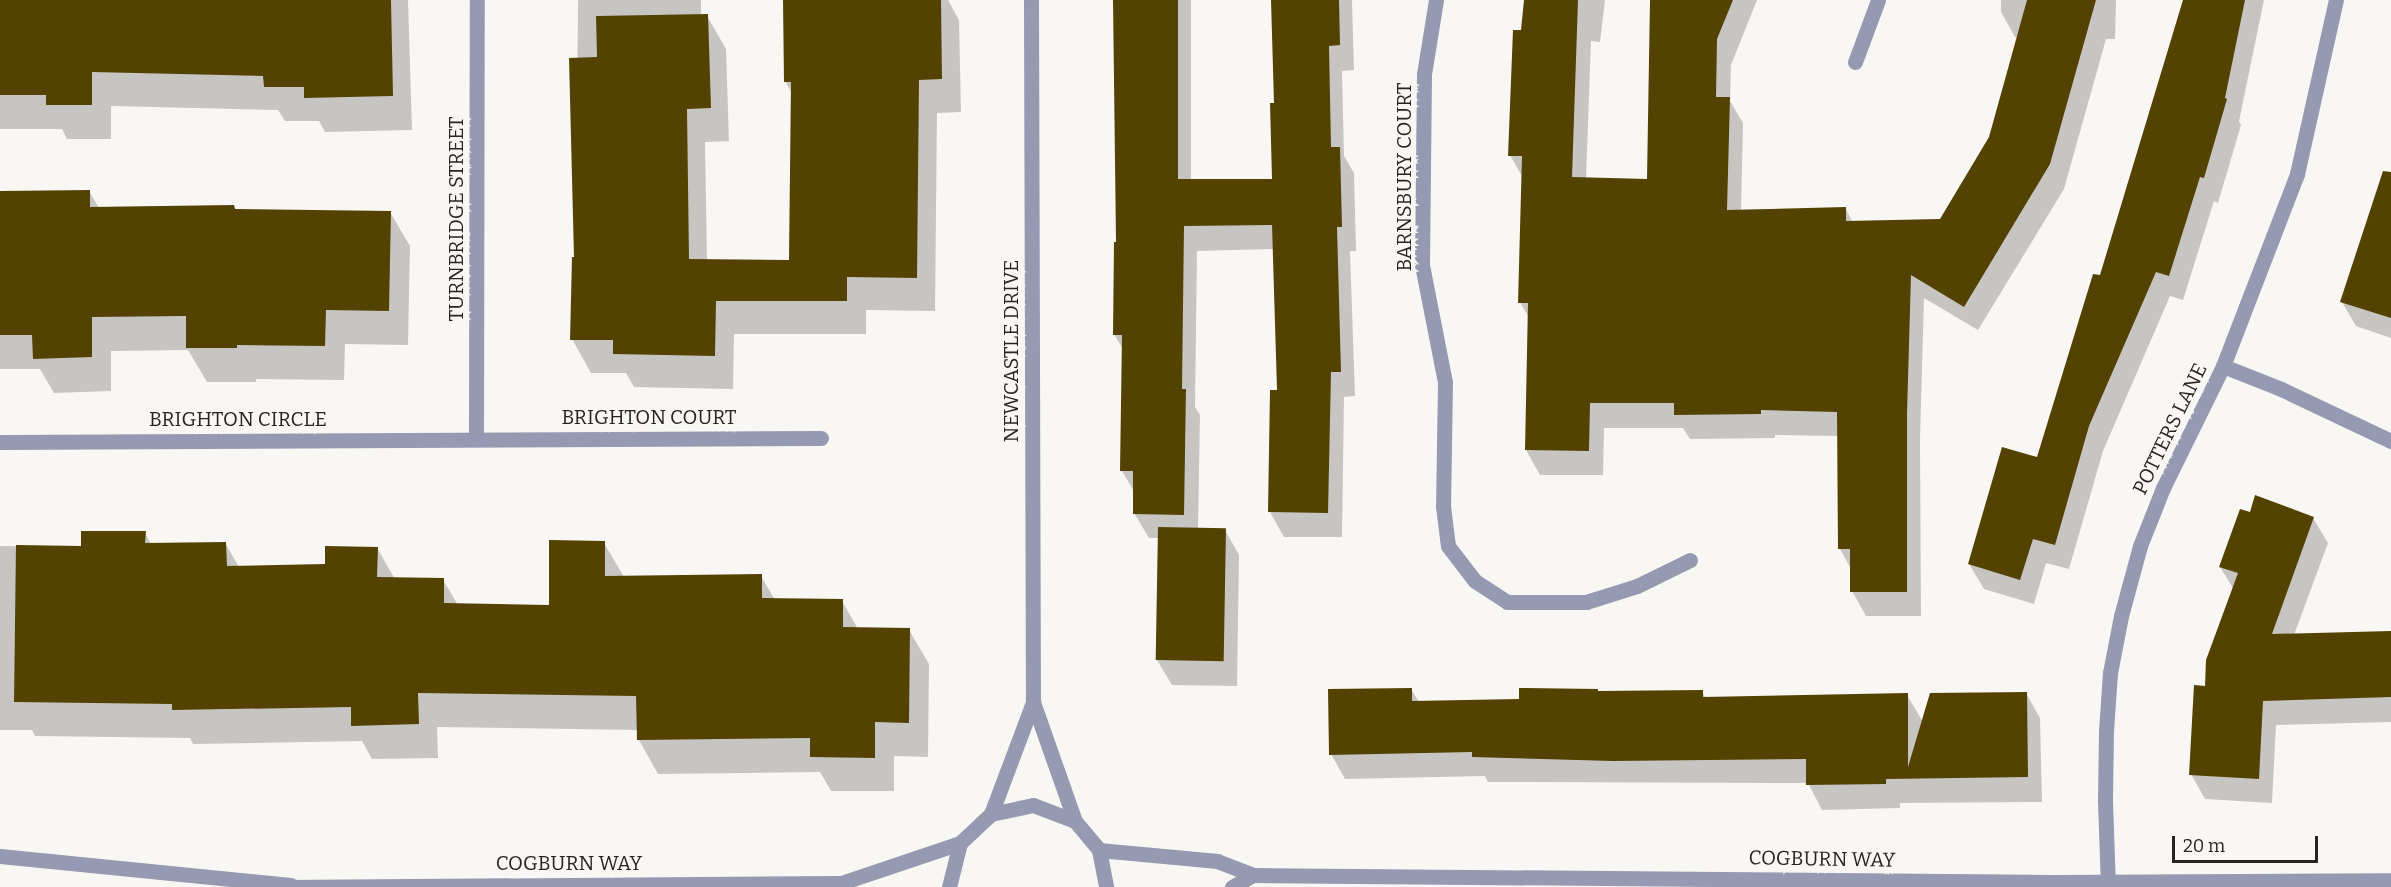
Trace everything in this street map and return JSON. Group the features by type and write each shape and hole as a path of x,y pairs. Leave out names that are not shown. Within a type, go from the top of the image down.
{"street":[{"name":"TURNBRIDGE STREET","path":"476,438 477,0"},
{"name":"NEWCASTLE DRIVE","path":"1031,0 1033,702 1075,821"},
{"name":"BARNSBURY COURT","path":"1436,0 1424,74 1422,266 1445,382 1443,506 1448,546 1475,581 1507,602 1586,602 1637,586 1690,560"},
{"path":"1855,62 1878,0"},
{"name":"POTTERS LANE","path":"2108,884 2106,731 2110,673 2121,616 2140,546 2163,488 2223,366 2297,174 2336,0"},
{"path":"2223,366 2281,389 2391,441"},
{"name":"BRIGHTON COURT","path":"476,438 821,438"},
{"name":"BRIGHTON CIRCLE","path":"0,442 476,438"},
{"name":"NEWCASTLE DRIVE","path":"991,814 1033,702"},
{"path":"949,887 960,843 991,814 1033,806 1075,821 1099,850 1106,887"},
{"name":"COGBURN WAY","path":"0,856 297,885 847,885 960,843"},
{"name":"COGBURN WAY","path":"1099,850 1217,861 1253,875 2108,884 2391,880"},
{"path":"1232,887 1253,875"},
{"name":"COGBURN WAY","path":"281,887 297,885"}],"building":[{"path":"0,0 391,0 393,96 304,98 304,87 264,87 263,76 92,72 92,105 46,105 46,95 0,95"},
{"path":"783,0 941,0 942,79 919,80 917,278 847,277 847,301 716,301 715,356 613,354 613,340 570,340 572,257 574,257 569,58 597,57 596,16 708,14 711,108 687,109 689,259 789,260 791,82 784,82"},
{"path":"1113,0 1178,0 1178,179 1272,179 1270,103 1274,103 1271,0 1339,0 1340,45 1329,46 1331,147 1340,147 1342,227 1337,227 1341,372 1331,372 1328,513 1268,512 1270,390 1277,390 1272,225 1184,226 1182,389 1186,389 1184,515 1133,514 1133,471 1120,471 1122,335 1113,335 1114,242 1116,242"},
{"path":"1524,0 1578,0 1572,177 1647,179 1650,0 1733,0 1717,39 1716,97 1730,97 1727,210 1846,207 1846,221 1940,219 1989,137 2027,0 2096,0 2050,164 1964,307 1911,275 1907,413 1907,592 1850,592 1850,549 1838,549 1837,412 1761,410 1761,414 1674,415 1674,403 1590,403 1589,451 1525,450 1528,303 1518,303 1522,156 1508,156 1513,30 1521,30"},
{"path":"2183,0 2245,0 2225,98 2227,99 2204,178 2200,177 2169,276 2156,272 2089,426 2055,545 2033,539 2020,580 1968,564 2002,447 2037,457 2093,274 2100,275"},
{"path":"2383,171 2391,172 2391,318 2340,302"},
{"path":"90,190 90,207 234,205 235,209 391,211 389,311 326,310 325,346 237,345 237,348 186,348 186,316 92,317 92,357 33,359 32,335 0,335 0,191"},
{"path":"2255,495 2314,517 2272,634 2391,631 2391,697 2263,701 2259,779 2189,775 2194,685 2205,686 2206,660 2238,573 2219,567 2240,509 2250,512"},
{"path":"1158,527 1226,528 1224,661 1156,660"},
{"path":"81,531 146,531 145,543 226,542 227,566 325,564 325,546 378,547 377,577 444,578 444,603 549,605 549,540 605,541 605,576 762,574 762,598 843,599 843,627 910,628 909,723 875,722 875,758 810,757 810,738 637,740 636,696 418,693 419,724 351,726 351,707 172,710 172,704 14,702 16,545 81,546"},
{"path":"1412,688 1412,701 1519,699 1519,688 1598,689 1598,691 1703,690 1703,697 1908,693 1908,767 1930,693 2027,692 2028,777 1886,779 1886,784 1806,785 1806,759 1613,761 1472,757 1472,752 1329,755 1328,689"}]}
